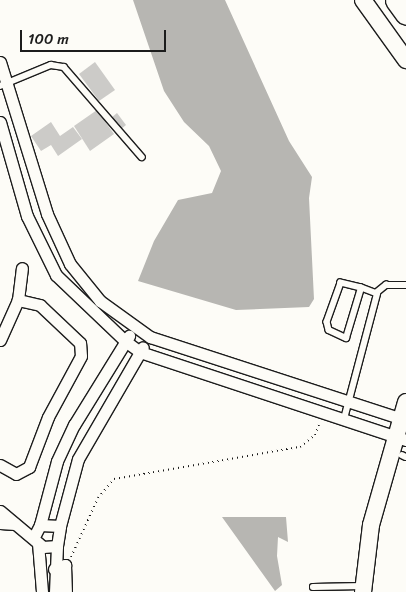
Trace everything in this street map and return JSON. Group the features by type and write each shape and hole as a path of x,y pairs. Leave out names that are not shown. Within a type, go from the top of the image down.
{"highway":[{"path":"396,0 406,14"}],"main road":[{"path":"363,0 406,60"},
{"path":"367,590 370,524 403,446 406,402"}],"street":[{"path":"0,62 4,85 47,214 70,264 100,301 134,328 150,337 348,404 404,419"},
{"path":"0,122 27,216 56,275 125,341 140,352 344,419 403,446"},
{"path":"0,340 18,300 22,268"},
{"path":"0,465 16,474 29,467 48,417 80,356 80,343 40,305 18,300"},
{"path":"42,592 36,539 58,461 98,387 134,328"},
{"path":"66,592 59,567 57,546 60,526 78,459 113,395 150,337"},
{"path":"98,387 113,395"},
{"path":"0,511 51,549 57,546"},
{"path":"0,523 15,524"},
{"path":"40,525 60,526"},
{"path":"55,592 59,567"}],"lane":[{"path":"4,85 51,65 64,67 142,157"},
{"path":"361,288 347,336 342,339 327,325 339,285 361,288 376,293"},
{"path":"344,419 376,293 386,285 406,285"},
{"path":"192,369 197,352"},
{"path":"222,379 228,363"},
{"path":"313,587 367,590"}],"path":[{"path":"59,567 98,498 114,479 300,447 315,435 324,413"}],"shaded area":[{"path":"133,0 225,0 289,141 312,177 309,198 314,299 309,307 236,310 138,281 154,241 178,200 212,193 221,171 209,146 184,122 164,91"},
{"path":"222,517 286,517 288,542 278,537 277,556 282,585 275,591"}],"building":[{"path":"95,62 115,90 99,101 79,74"},
{"path":"97,110 114,134 90,151 74,126"},
{"path":"117,113 126,125 120,130 111,118"},
{"path":"51,122 60,136 73,127 82,139 58,156 51,145 41,151 31,136"}]}
